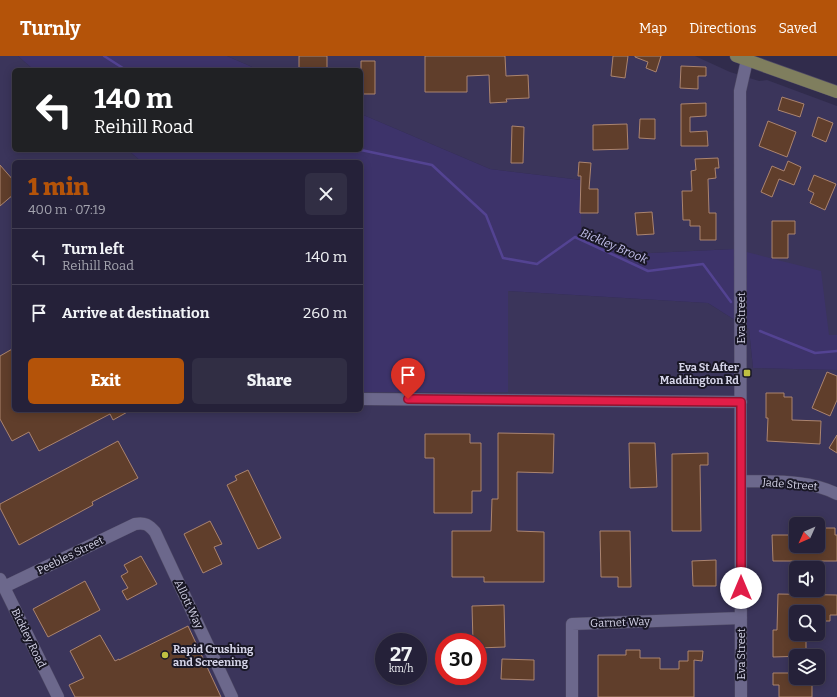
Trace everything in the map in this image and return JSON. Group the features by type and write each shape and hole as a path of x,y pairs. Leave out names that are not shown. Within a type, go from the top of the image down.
{"main road":[{"path":"741,58 837,92"}],"street":[{"name":"Eva Street","path":"741,58 741,697"},
{"path":"363,399 741,402"},
{"name":"Jade Street","path":"741,481 810,484 837,494"},
{"name":"Allott Way","path":"135,524 142,522 148,524 155,532 232,697"},
{"name":"Peebles Street","path":"2,583 135,524"},
{"name":"Bickley Road","path":"2,583 58,697"},
{"name":"Garnet Way","path":"572,697 572,624 740,618"}],"shaded area":[{"path":"0,56 18,56 32,68 12,68 12,152 130,152 140,160 12,160 12,412 363,412 363,392 507,392 508,291 708,303 749,329 753,368 837,370 837,697 0,697"},
{"path":"18,56 227,56 254,68 32,68"},
{"path":"227,56 695,56 730,72 759,81 767,80 837,106 837,335 829,335 735,249 630,254 581,228 581,180 490,169 363,115 363,68 254,68"},
{"path":"363,115 490,169 581,180 581,228 630,254 735,249 821,271 829,335 837,335 837,370 753,368 749,329 708,303 508,291 508,392 363,392 363,160 140,160 130,152 363,152"}],"building":[{"path":"299,56 327,56 327,68 299,68"},
{"path":"425,56 505,56 506,76 528,75 529,98 506,99 507,102 490,103 489,75 467,76 467,92 425,92"},
{"path":"613,56 628,56 625,78 611,76"},
{"path":"635,56 661,56 656,72 646,68 648,62"},
{"path":"361,61 375,61 375,94 363,94 363,68 361,68"},
{"path":"681,66 706,67 706,76 698,76 698,89 680,88"},
{"path":"782,97 804,104 800,117 778,110"},
{"path":"706,103 706,116 690,117 690,132 707,131 708,146 681,146 681,104"},
{"path":"818,117 833,123 826,142 812,136"},
{"path":"640,119 655,119 655,139 639,138"},
{"path":"768,121 796,132 787,157 759,146"},
{"path":"627,124 628,149 593,150 593,125"},
{"path":"512,126 524,127 523,163 511,163"},
{"path":"718,158 719,168 715,168 716,178 708,179 709,213 716,213 716,240 700,240 700,226 690,226 690,220 683,220 682,191 692,191 691,171 696,170 695,159"},
{"path":"788,161 801,167 794,185 779,179 772,197 761,192 772,166 784,171"},
{"path":"579,162 591,163 589,189 598,189 598,213 580,213 581,176 578,176"},
{"path":"0,165 12,179 12,196 0,206"},
{"path":"814,175 836,184 825,210 810,203 814,193 808,190"},
{"path":"652,212 654,234 637,235 635,213"},
{"path":"772,221 795,221 795,234 788,234 788,258 772,258"},
{"path":"12,349 12,412 127,412 113,420 110,414 39,451 29,432 12,441 0,419 0,356"},
{"path":"827,372 837,376 837,400 830,416 812,408"},
{"path":"766,393 784,393 784,397 792,397 792,420 821,421 820,444 767,441 768,418 766,418"},
{"path":"498,433 554,434 553,473 517,472 517,531 544,532 544,582 484,582 484,577 452,577 452,531 491,531 492,499 498,499"},
{"path":"425,434 470,434 470,443 481,443 481,491 472,491 472,513 434,513 434,458 425,458"},
{"path":"837,435 837,453 829,448"},
{"path":"118,441 138,478 92,502 93,505 19,545 0,508 0,504"},
{"path":"629,443 655,443 657,487 630,488"},
{"path":"708,453 708,465 700,465 701,531 672,531 672,454"},
{"path":"248,470 281,538 258,549 227,485 237,480 235,476"},
{"path":"210,521 222,544 214,547 222,564 203,573 184,534"},
{"path":"825,528 835,528 835,535 837,535 837,561 773,561 772,535 789,535 789,553 825,553"},
{"path":"600,531 630,531 631,587 618,587 618,577 601,577"},
{"path":"141,556 157,584 127,600 122,591 128,588 121,576 128,572 124,565"},
{"path":"716,560 716,586 693,586 692,561"},
{"path":"85,581 100,610 48,637 33,609"},
{"path":"778,594 789,594 789,597 825,597 825,595 837,595 837,615 830,615 830,621 825,621 825,605 789,605 789,641 806,641 806,649 789,649 789,657 773,657 773,630 777,630"},
{"path":"504,605 505,647 487,648 487,633 473,633 472,606"},
{"name":"Rapid Crushing and Screening","path":"188,626 221,697 75,697 69,685 84,678 70,651 100,635 115,661"},
{"path":"626,650 640,650 640,658 660,658 660,669 679,669 679,661 688,661 688,651 703,651 702,661 694,660 694,697 598,697 598,655 626,655"},
{"path":"502,659 534,660 534,680 501,679"},
{"path":"773,673 789,673 789,685 812,685 812,697 779,697 779,685 773,685"}],"waterway":[{"name":"Bickley Brook","path":"104,56 123,68"},
{"name":"Bickley Brook","path":"363,150 432,165 486,215 503,258 537,264 575,237 648,271 703,264 731,302"},
{"name":"Bickley Brook","path":"760,331 815,353 837,351"}],"place":[{"name":"Eva St After Maddington Rd","path":"747,373"},
{"name":"Rapid Crushing and Screening","path":"165,655"}],"route":[{"path":"408,399 741,402 741,588"}]}
